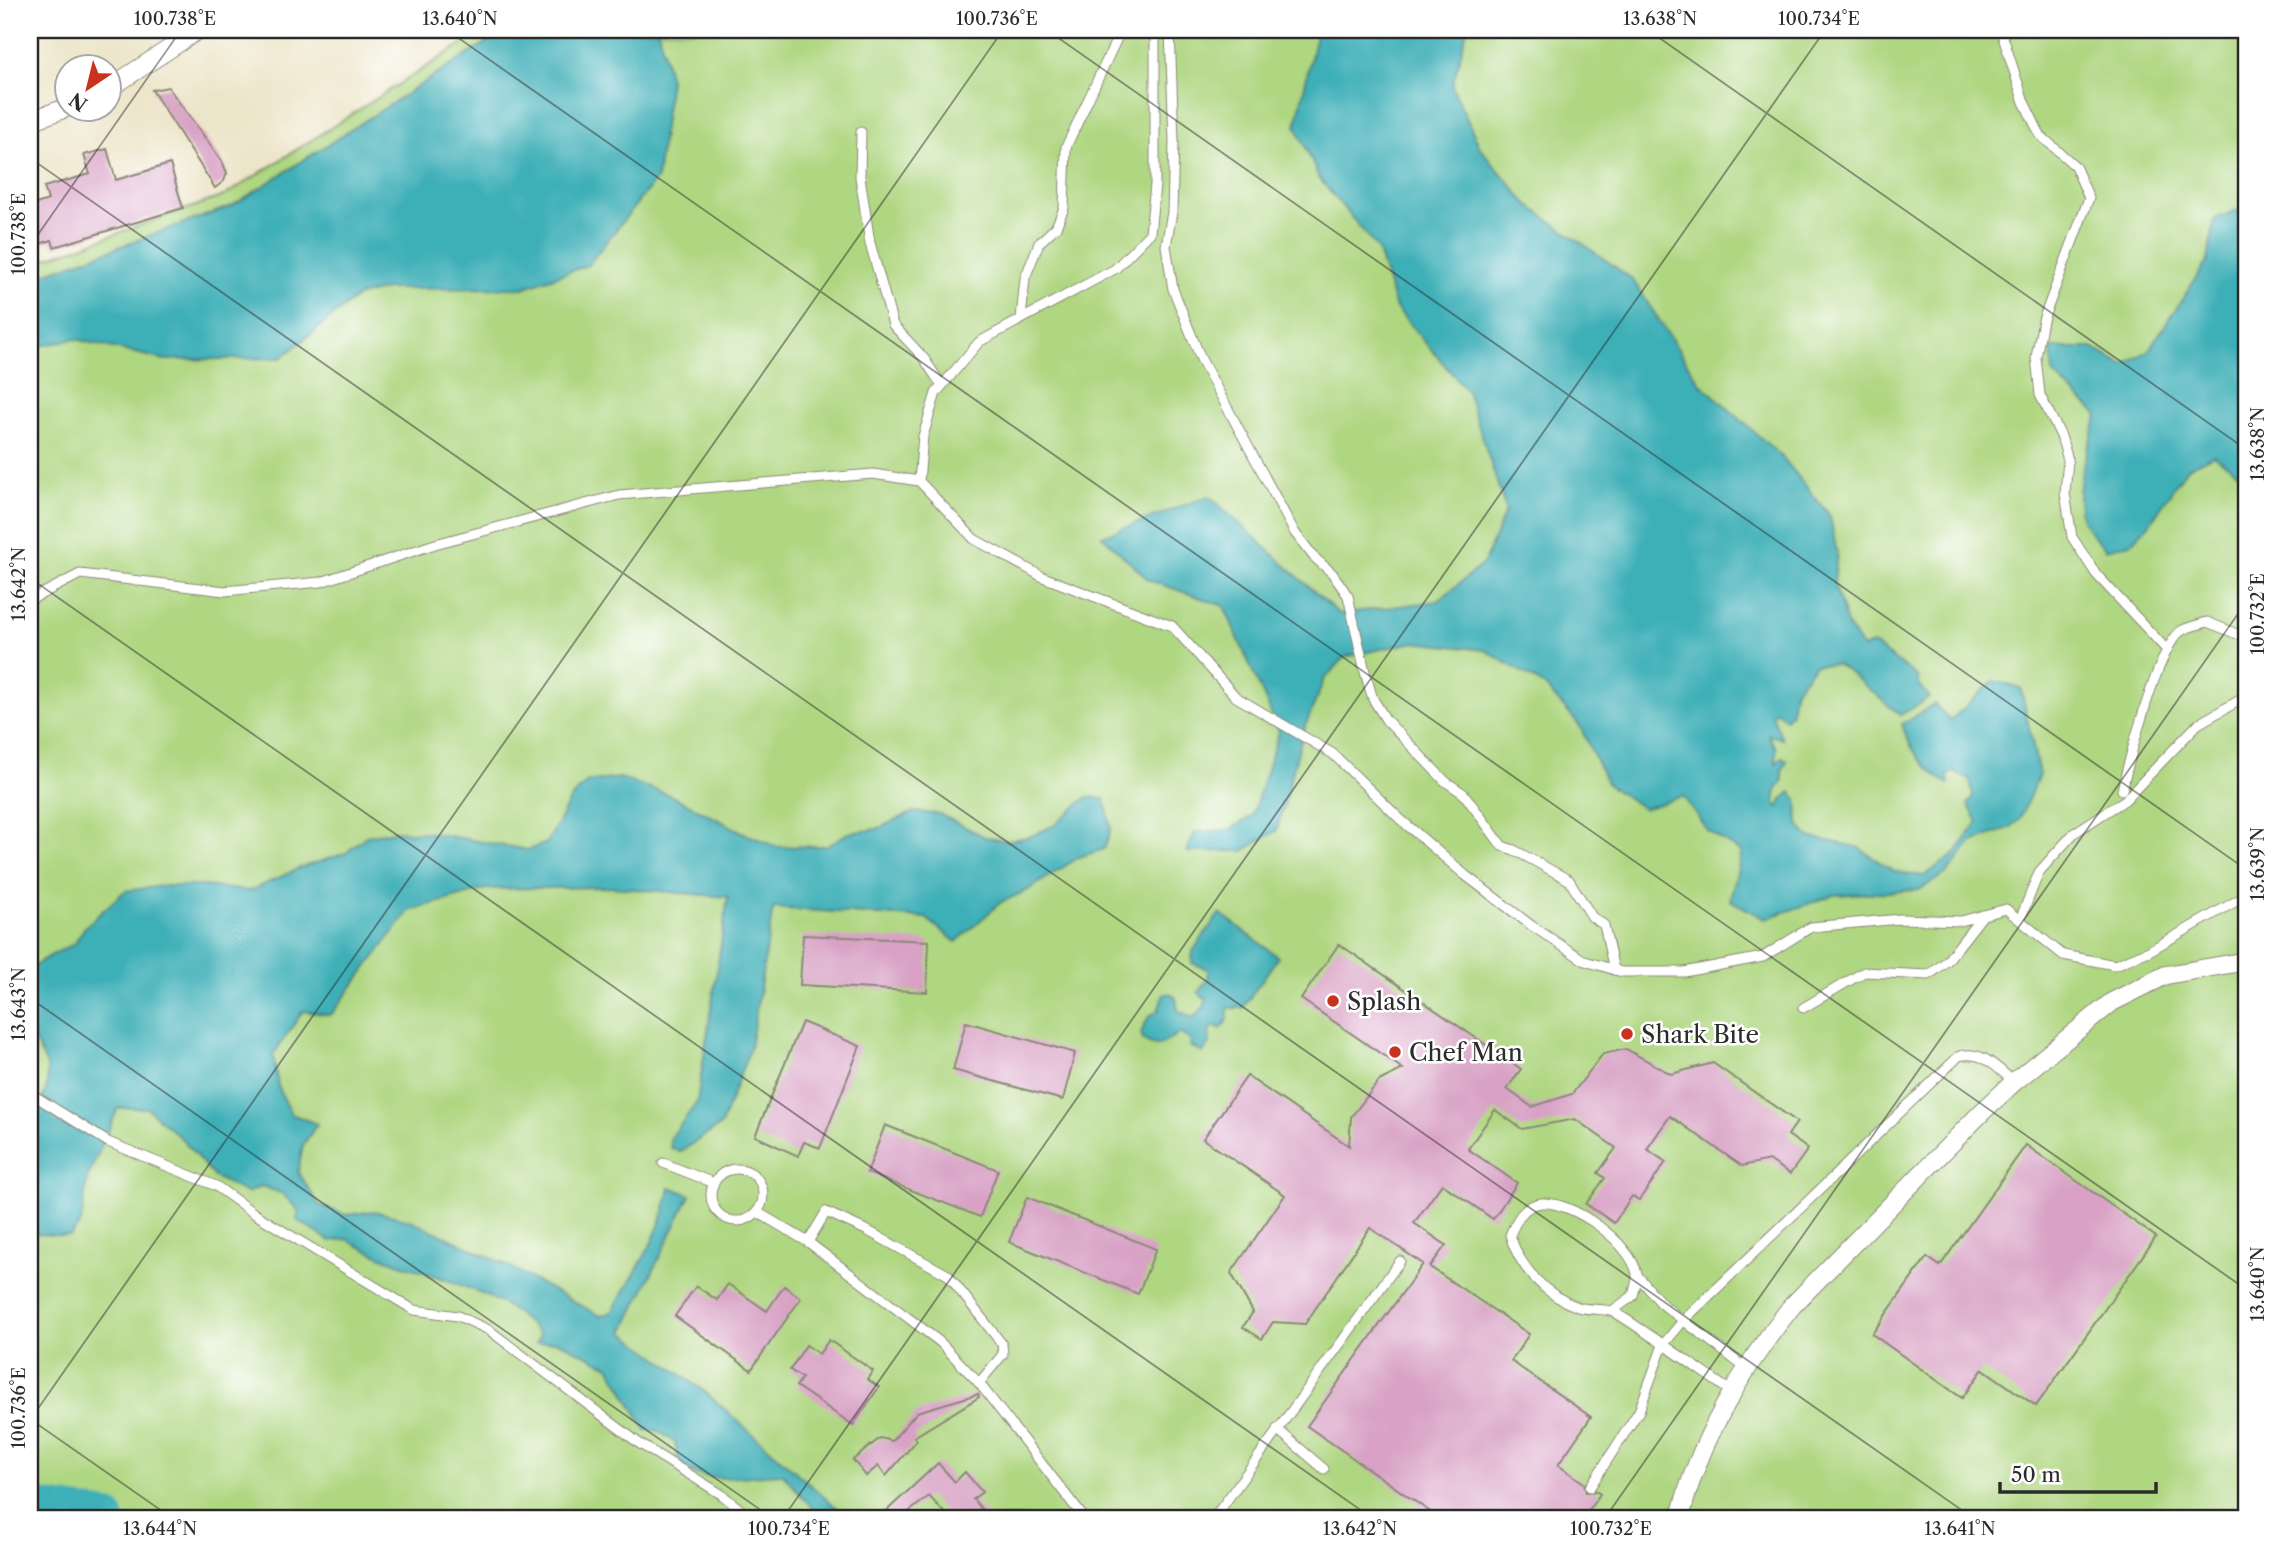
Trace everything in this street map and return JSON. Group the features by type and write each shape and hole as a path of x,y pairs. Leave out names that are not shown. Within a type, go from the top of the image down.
{"street":[{"path":"122,80 198,30"},
{"path":"30,121 52,113"},
{"path":"1680,1518 1701,1460 1733,1392 1768,1336 1792,1306 2014,1082 2112,1002 2166,975 2247,961"}],"lane":[{"path":"919,481 923,436 936,393 979,342 1115,269 1150,233 1155,185 1156,30"},
{"path":"1170,30 1174,142 1172,212 1166,246 1172,289 1200,359 1295,533 1314,557 1332,573 1348,596 1366,677 1373,699 1386,720 1445,781 1464,793 1502,846 1569,880 1592,917 1604,925 1614,970"},
{"path":"1021,319 1022,293 1034,255 1039,243 1056,227 1064,208 1066,147 1120,32"},
{"path":"2002,34 2024,102 2040,135 2076,166 2090,198 2043,320 2036,357 2040,395 2061,436 2068,460 2065,493 2072,537 2096,574 2166,649"},
{"path":"861,132 860,177 870,243 893,325 923,357 942,386"},
{"path":"30,600 80,574 226,591 321,582 435,544 619,495 873,474 919,481 974,539 1043,577 1172,626 1236,697 1332,754 1400,819 1465,875 1585,961 1614,970 1684,972 1763,957 1811,927 1901,919 1961,921 2006,909 2063,955 2115,965 2149,951 2247,895"},
{"path":"2122,790 2136,731 2166,649 2181,631 2207,622 2247,638"},
{"path":"2020,920 2039,872 2074,833 2125,800 2160,760 2198,724 2247,696"},
{"path":"1803,1008 1864,972 1929,975 1947,961 1983,915"},
{"path":"1590,1488 1639,1411 1663,1345 1683,1321 1959,1056 1972,1053 1981,1055 2014,1082"},
{"path":"30,1093 108,1142 216,1186 255,1214 414,1310 458,1316 489,1330 640,1444 721,1494 751,1518"},
{"path":"663,1163 714,1183"},
{"path":"735,1169 754,1175 763,1193 757,1212 740,1221 721,1215 711,1197 714,1183 725,1172 735,1169"},
{"path":"1733,1392 1612,1311 1578,1307 1551,1292 1531,1275 1516,1257 1510,1235 1520,1213 1540,1203 1563,1206 1597,1224 1623,1247 1650,1293 1748,1370"},
{"path":"757,1212 808,1242 940,1342 979,1382 1084,1518"},
{"path":"808,1242 826,1212 868,1231 948,1275 1002,1344 1003,1354 979,1382"},
{"path":"1214,1518 1401,1261"},
{"path":"1612,1311 1633,1296 1637,1275"},
{"path":"1277,1429 1324,1469"}],"green space":[{"path":"484,30 2247,30 2247,1518 30,1518 30,264 224,196"}],"water":[{"path":"506,30 658,30 670,80 657,178 588,265 523,288 387,289 358,296 281,358 165,360 75,339 30,348 30,279 232,206"},
{"path":"1317,30 1467,30 1452,86 1480,148 1527,204 1632,279 1700,383 1783,458 1830,516 1837,553 1834,584 1848,627 1863,648 1872,644 1918,677 1919,686 1930,697 1900,715 1845,669 1835,664 1815,665 1794,691 1791,713 1786,719 1775,711 1772,715 1782,739 1768,734 1776,748 1776,763 1782,757 1787,760 1782,771 1783,780 1777,789 1775,805 1779,807 1782,799 1791,792 1797,799 1798,824 1809,837 1857,847 1895,872 1924,876 1954,855 1978,822 1968,804 1973,797 1970,780 1953,772 1948,775 1949,784 1940,779 1914,751 1902,724 1935,704 1950,721 1993,681 2021,688 2039,775 2019,820 2010,828 1972,842 1947,873 1919,890 1834,895 1765,919 1730,900 1742,853 1707,830 1683,796 1644,809 1607,784 1580,726 1545,686 1485,650 1414,642 1345,657 1324,680 1303,732 1277,830 1243,851 1187,852 1195,832 1229,830 1252,816 1279,731 1224,606 1149,580 1102,536 1209,496 1339,614 1438,601 1484,563 1506,510 1467,391 1396,308 1377,248 1319,178 1296,126"},
{"path":"2237,210 2247,222 2247,478 2213,455 2187,468 2148,526 2131,543 2106,549 2086,527 2079,507 2083,467 2098,415 2053,374 2051,348 2092,348 2124,365 2148,351 2208,260 2215,219"},
{"path":"620,778 672,796 777,847 827,846 848,833 877,829 913,812 939,814 985,837 1006,841 1029,837 1055,825 1087,797 1105,799 1111,829 1104,849 1079,857 1028,890 1001,902 956,942 926,918 773,908 750,1048 721,1125 680,1152 671,1148 670,1139 697,1102 728,897 610,887 486,889 410,910 331,1015 303,1011 273,1055 278,1086 291,1114 317,1124 303,1145 298,1172 319,1205 346,1215 374,1211 410,1220 502,1263 600,1316 612,1312 647,1252 661,1220 670,1187 690,1195 623,1332 705,1392 848,1518 821,1518 783,1474 729,1478 701,1476 689,1471 680,1462 675,1442 658,1431 646,1430 609,1366 557,1341 536,1343 540,1335 521,1316 474,1290 370,1252 347,1239 330,1241 297,1220 299,1211 283,1194 262,1186 247,1193 214,1177 184,1141 147,1108 118,1108 87,1179 81,1223 70,1236 38,1234 30,1225 30,1124 38,1114 47,1085 47,1065 30,1033 30,971 42,960 74,944 85,927 125,891 162,886 205,886 250,891 300,868 346,853 366,836 395,831 432,833 528,850 547,843 571,798 587,782"},
{"path":"1220,913 1278,957 1243,1008 1228,1008 1228,1019 1221,1029 1216,1026 1209,1030 1210,1042 1203,1053 1190,1046 1191,1041 1180,1033 1158,1045 1143,1040 1141,1033 1149,1016 1158,1011 1163,995 1170,993 1176,998 1178,1011 1193,1018 1205,1006 1206,999 1198,992 1208,979 1208,969 1192,963 1193,951"}],"building":[{"path":"168,87 222,161 227,173 224,181 215,188 152,90"},
{"path":"107,149 116,180 170,164 183,208 54,247 52,240 30,247 30,206 48,200 44,187 90,174 84,155"},
{"path":"803,935 929,941 927,992 800,985"},
{"path":"1339,944 1521,1069 1507,1089 1532,1107 1572,1094 1603,1054 1626,1049 1671,1074 1713,1063 1797,1122 1788,1135 1808,1149 1790,1174 1769,1160 1742,1166 1670,1116 1647,1149 1666,1162 1639,1200 1632,1196 1614,1223 1586,1204 1605,1178 1598,1173 1616,1148 1575,1119 1522,1129 1495,1110 1468,1149 1517,1183 1493,1219 1442,1184 1414,1223 1446,1245 1430,1267 1529,1334 1511,1361 1591,1417 1558,1465 1584,1483 1586,1492 1596,1491 1600,1494 1583,1518 1439,1518 1307,1426 1423,1264 1370,1228 1305,1324 1273,1322 1262,1339 1243,1327 1253,1312 1231,1273 1285,1195 1203,1139 1247,1076 1349,1146 1351,1117 1379,1081 1403,1069 1301,999"},
{"path":"802,1022 860,1046 820,1148 804,1142 798,1156 755,1136"},
{"path":"966,1022 1075,1053 1063,1100 953,1070"},
{"path":"885,1125 998,1170 980,1217 867,1173"},
{"path":"2026,1145 2156,1237 2036,1406 1983,1369 1962,1398 1872,1334 1927,1257 1940,1266"},
{"path":"1027,1197 1156,1249 1138,1294 1009,1242"},
{"path":"728,1284 767,1311 784,1286 801,1298 751,1370 675,1316 696,1286 717,1300"},
{"path":"829,1340 873,1371 867,1379 879,1387 853,1425 796,1386 802,1378 790,1370 806,1345 819,1354"},
{"path":"978,1394 979,1397 914,1437 917,1440 886,1476 878,1466 866,1476 853,1460 880,1438 892,1441 917,1412"},
{"path":"938,1463 955,1482 965,1472 982,1492 973,1499 989,1518 949,1518 929,1496 901,1518 879,1518"}],"waterway":[{"path":"30,1507 106,1518"}],"place":[{"name":"Splash","path":"1333,1001"},
{"name":"Shark Bite","path":"1627,1034"},
{"name":"Chef Man","path":"1395,1052"}]}
